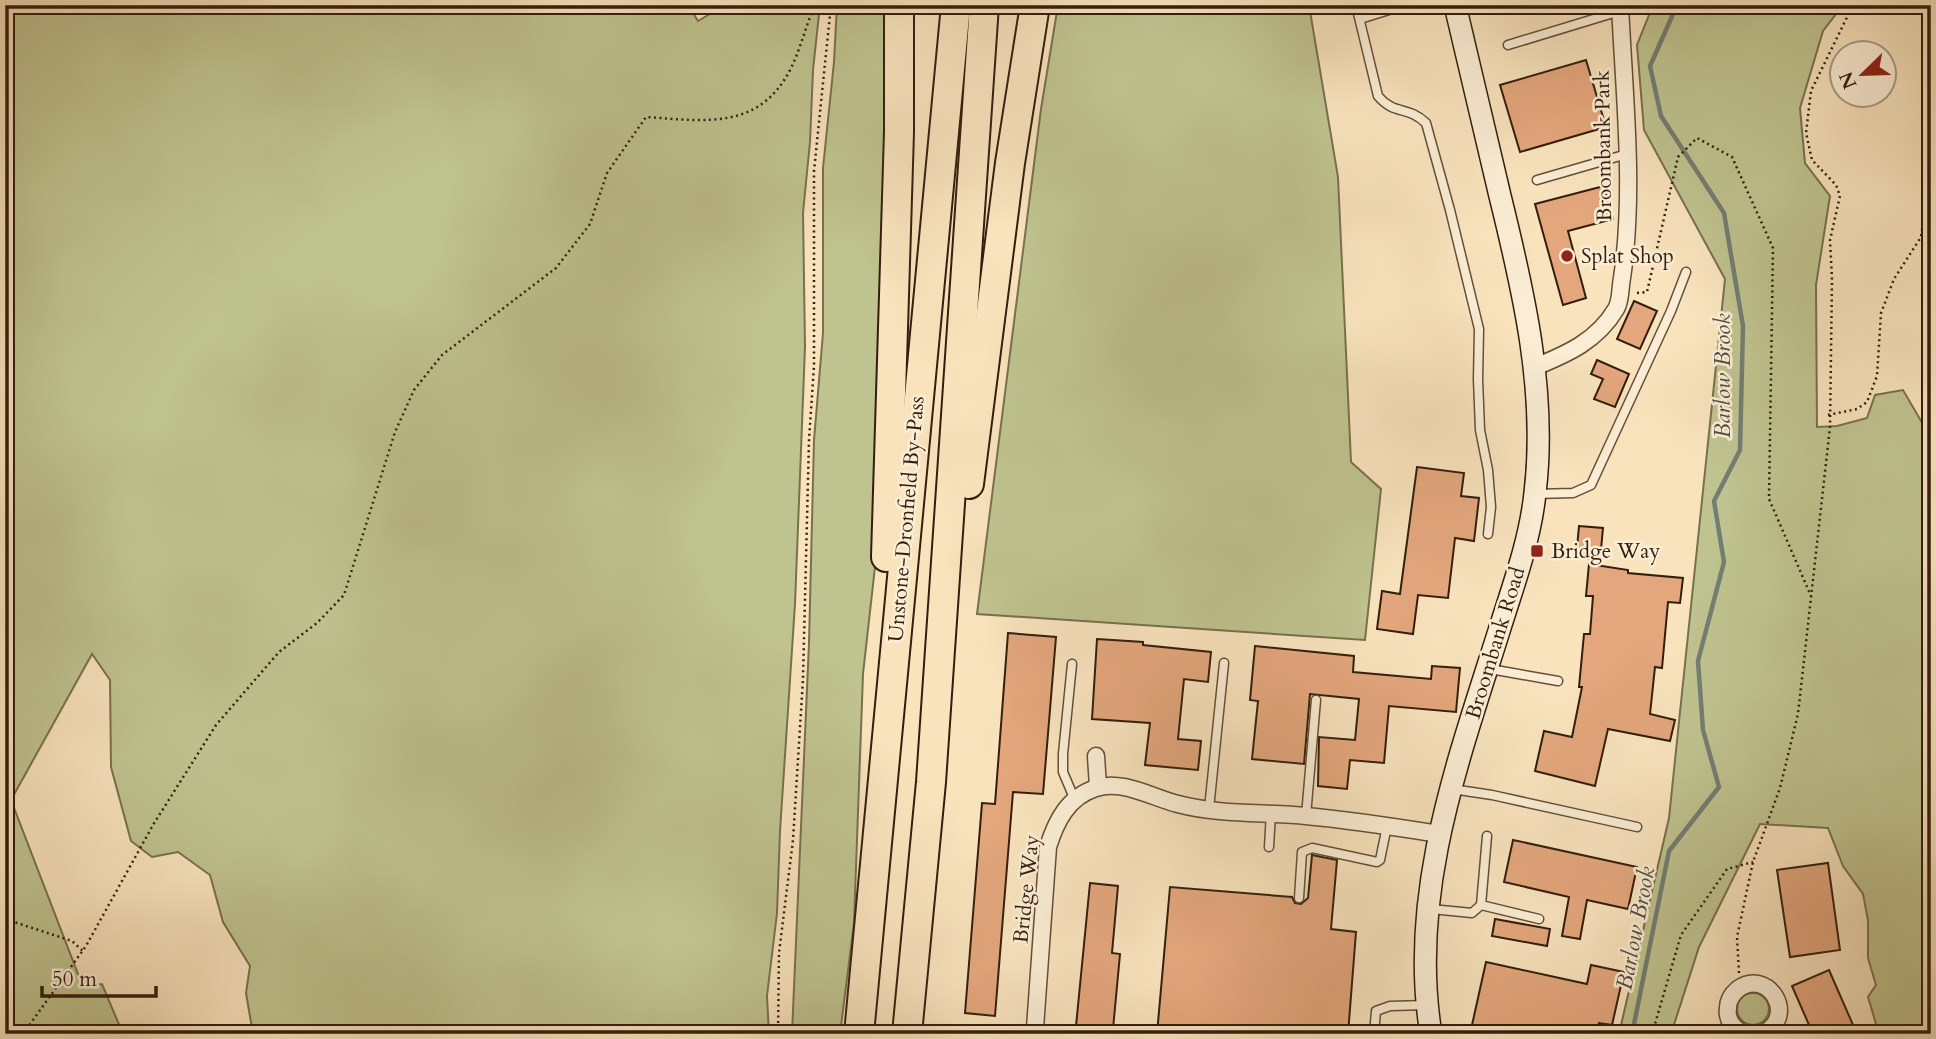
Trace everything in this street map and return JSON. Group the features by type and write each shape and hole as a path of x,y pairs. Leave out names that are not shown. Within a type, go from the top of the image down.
{"highway":[{"path":"887,717 886,547 899,132 899,5"},
{"name":"Unstone-Dronfield By-Pass","path":"859,1034 956,5"},
{"name":"Unstone-Dronfield By-Pass","path":"908,1034 931,782 984,5"},
{"path":"931,782 1010,163 1035,5"}],"street":[{"name":"Broombank Road","path":"1431,1034 1427,1005 1426,957 1428,909 1439,834 1450,788 1528,540 1540,434 1535,367 1515,258 1455,5"},
{"name":"Broombank Park","path":"1535,367 1570,352 1596,335 1617,307 1626,254 1628,154 1620,8"},
{"path":"1096,756 1098,787"},
{"path":"1074,798 1098,787 1125,786 1188,807 1307,816 1439,834"},
{"name":"Bridge Way","path":"1035,1028 1048,847 1055,825 1074,798"},
{"path":"1744,1034 1735,1028 1727,1014 1730,998 1742,986 1750,984 1767,988 1778,1002 1777,1019 1773,1027 1762,1034"}],"lane":[{"path":"1356,5 1378,96 1388,108 1416,113 1426,122 1454,223 1479,329 1480,430 1488,470 1491,506 1488,534"},
{"path":"1360,19 1405,5"},
{"path":"1508,45 1620,8"},
{"path":"1537,180 1628,154"},
{"path":"1535,494 1573,493 1591,485 1671,311 1686,272"},
{"path":"1209,809 1224,663"},
{"path":"1072,664 1063,772 1074,798"},
{"path":"1487,669 1558,681"},
{"path":"1307,816 1316,700"},
{"path":"1450,788 1637,827"},
{"path":"1269,847 1272,813"},
{"path":"1299,898 1302,852 1312,848 1377,862 1380,860 1387,825"},
{"path":"1428,909 1472,913 1481,905 1487,836"},
{"path":"1481,905 1539,919"},
{"path":"1374,1034 1376,1011 1390,1006 1427,1005"}],"path":[{"path":"264,5 298,11 323,9 328,5"},
{"path":"23,1034 83,951 153,825 216,725 279,652 317,623 344,595 395,432 414,390 442,355 556,268 590,224 607,173 646,117 713,120 746,114 774,97 792,66 814,5"},
{"path":"778,1034 779,953 793,840 803,680 809,440 814,366 814,171 831,5"},
{"path":"1742,986 1737,965 1737,937 1753,862 1780,788 1798,714 1830,427 1830,240 1840,196 1836,185 1812,160 1807,133 1811,91 1853,5"},
{"path":"1619,295 1647,292 1678,157 1697,138 1732,157 1773,248 1769,499 1812,597"},
{"path":"1828,415 1857,409 1867,402 1877,376 1881,313 1894,279 1921,237 1931,163"},
{"path":"1652,1034 1681,936 1727,869 1753,862"},
{"path":"5,919 72,941 83,951"}],"green space":[{"path":"5,5 688,5 698,21 725,5 749,8 750,5 820,5 803,213 805,347 795,604 777,913 767,996 769,1034 253,1034 246,993 250,966 223,922 210,875 178,852 152,857 131,841 111,767 110,680 92,654 11,800 83,987 102,984 123,1034 5,1034"},
{"path":"837,5 886,5 876,558 863,674 854,923 840,1034 792,1034 809,643 814,440 823,333 823,168"},
{"path":"1058,5 1309,5 1338,177 1351,462 1381,489 1365,640 977,614 1041,109"},
{"path":"1653,5 1843,5 1823,31 1800,108 1805,163 1830,196 1816,285 1817,427 1837,426 1867,418 1875,395 1903,390 1931,438 1931,1034 1879,1034 1868,997 1876,985 1868,958 1868,920 1863,894 1843,866 1828,828 1760,824 1699,947 1671,1034 1619,1034 1669,818 1725,279 1644,130 1637,45"},
{"path":"1753,993 1765,997 1769,1009 1765,1021 1753,1025 1741,1021 1737,1009 1741,997"}],"building":[{"path":"1586,60 1606,127 1520,152 1500,85"},
{"path":"1604,186 1613,219 1568,231 1586,298 1563,305 1535,204"},
{"path":"1634,301 1657,311 1640,349 1617,339"},
{"path":"1597,360 1629,374 1615,407 1594,399 1603,379 1591,374"},
{"path":"1417,467 1464,473 1461,496 1479,498 1474,541 1455,538 1448,598 1418,595 1413,634 1377,629 1382,591 1400,594"},
{"path":"1579,526 1603,528 1600,560 1576,558"},
{"path":"1589,564 1628,570 1628,573 1683,578 1680,603 1668,602 1662,668 1655,667 1650,714 1675,720 1670,741 1608,729 1595,786 1535,771 1544,731 1572,737 1582,687 1579,687 1584,634 1590,634 1593,596 1586,596"},
{"path":"1008,633 1056,637 1043,794 1013,792 995,1016 965,1013 982,803 995,804"},
{"path":"1097,639 1143,642 1143,645 1211,652 1208,682 1184,679 1178,739 1201,741 1198,770 1145,765 1150,723 1092,719"},
{"path":"1255,646 1354,656 1353,672 1431,679 1432,666 1460,668 1456,712 1389,706 1384,763 1350,760 1347,789 1318,786 1319,737 1355,740 1359,699 1310,694 1304,764 1252,759 1258,701 1250,700"},
{"path":"1513,840 1637,867 1628,909 1587,900 1580,939 1562,936 1569,897 1504,882"},
{"path":"1312,855 1337,860 1331,929 1356,932 1348,1034 1157,1034 1170,887 1292,897 1295,903 1301,904 1308,898"},
{"path":"1828,863 1840,950 1790,957 1777,870"},
{"path":"1090,883 1118,886 1112,953 1120,954 1113,1029 1076,1026"},
{"path":"1495,919 1550,929 1547,946 1492,936"},
{"path":"1486,962 1587,984 1591,965 1624,972 1612,1025 1599,1023 1596,1034 1562,1031 1561,1034 1470,1034"},
{"path":"1829,970 1857,1034 1813,1034 1792,986"}],"waterway":[{"name":"Barlow Brook","path":"1632,1034 1669,851 1719,787 1703,730 1698,661 1724,562 1714,501 1740,450 1743,326 1724,213 1661,116 1650,66 1677,5"}],"place":[{"name":"Splat Shop","path":"1567,256"},
{"name":"Bridge Way","path":"1537,551"}]}
